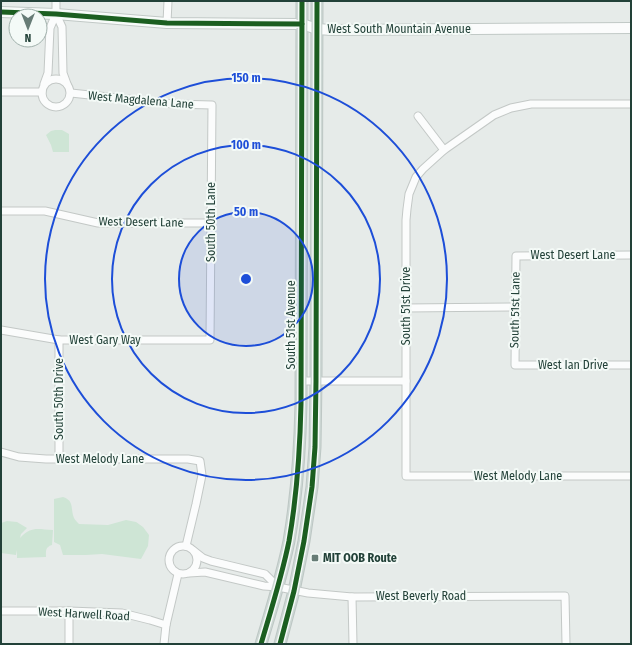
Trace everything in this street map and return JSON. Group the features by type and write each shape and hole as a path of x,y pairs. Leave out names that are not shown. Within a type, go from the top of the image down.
{"main road":[{"name":"South 51st Avenue","path":"261,644 278,586 289,537 297,481 301,381 302,1"},
{"path":"280,644 294,590 304,541 311,494 315,447 317,1"}],"street":[{"path":"1,92 42,92 48,73 50,28 56,14 56,1"},
{"path":"167,23 168,1"},
{"name":"West South Mountain Avenue","path":"1,12 56,14 167,23 302,24 317,29 332,30 631,28"},
{"path":"56,14 62,27 63,73 68,84"},
{"path":"44,84 50,80 58,79 68,84"},
{"name":"West Magdalena Lane","path":"42,92 42,96 46,103 58,108 68,101 71,93 68,84"},
{"name":"West Magdalena Lane","path":"71,93 174,104 212,105"},
{"path":"418,116 444,150 494,115 511,108 531,104 631,104"},
{"name":"South 50th Lane","path":"210,340 212,105"},
{"name":"South 51st Drive","path":"406,476 407,209 409,194 416,177 444,150"},
{"name":"West Desert Lane","path":"1,211 45,211 98,223 211,223"},
{"name":"West Desert Lane","path":"516,256 631,255"},
{"name":"South 51st Lane","path":"515,365 516,256"},
{"path":"406,308 515,307"},
{"name":"West Gary Way","path":"1,330 59,340 210,340"},
{"name":"South 50th Drive","path":"59,340 59,458"},
{"name":"West Ian Drive","path":"515,365 631,365"},
{"path":"301,381 406,381"},
{"name":"West Melody Lane","path":"1,452 19,457 46,459 188,459 200,461 202,475 186,546"},
{"name":"West Melody Lane","path":"406,476 631,476"},
{"path":"179,546 186,546 194,551 197,563 195,567 189,573 178,574 174,572 168,559 173,549 179,546"},
{"name":"West Beverly Road","path":"194,551 210,561 265,574 278,586"},
{"name":"West Beverly Road","path":"189,573 205,572 264,586 278,586 308,593 352,597 565,596 566,644"},
{"path":"164,644 166,625 178,574"},
{"path":"352,597 353,644"},
{"name":"West Harwell Road","path":"1,611 69,611 122,614 166,625"},
{"path":"69,611 69,644"}],"green space":[{"path":"55,130 62,130 69,134 69,152 53,152 46,135"},
{"path":"63,497 71,503 74,518 79,524 108,525 126,520 136,522 143,527 149,535 148,546 141,559 102,554 63,555 60,545 54,542 54,499"},
{"path":"7,521 17,522 27,528 21,534 20,538 24,534 35,529 53,530 52,545 47,548 46,557 17,558 17,550 16,555 1,553 1,523"}],"cycle path":[{"path":"261,644 280,580 289,541 299,455 301,404 302,1"},
{"path":"280,644 294,591 304,541 312,487 315,447 317,1"},
{"path":"1,12 56,14 167,23 302,24"}],"place":[{"name":"MIT OOB Route","path":"315,558"}]}
